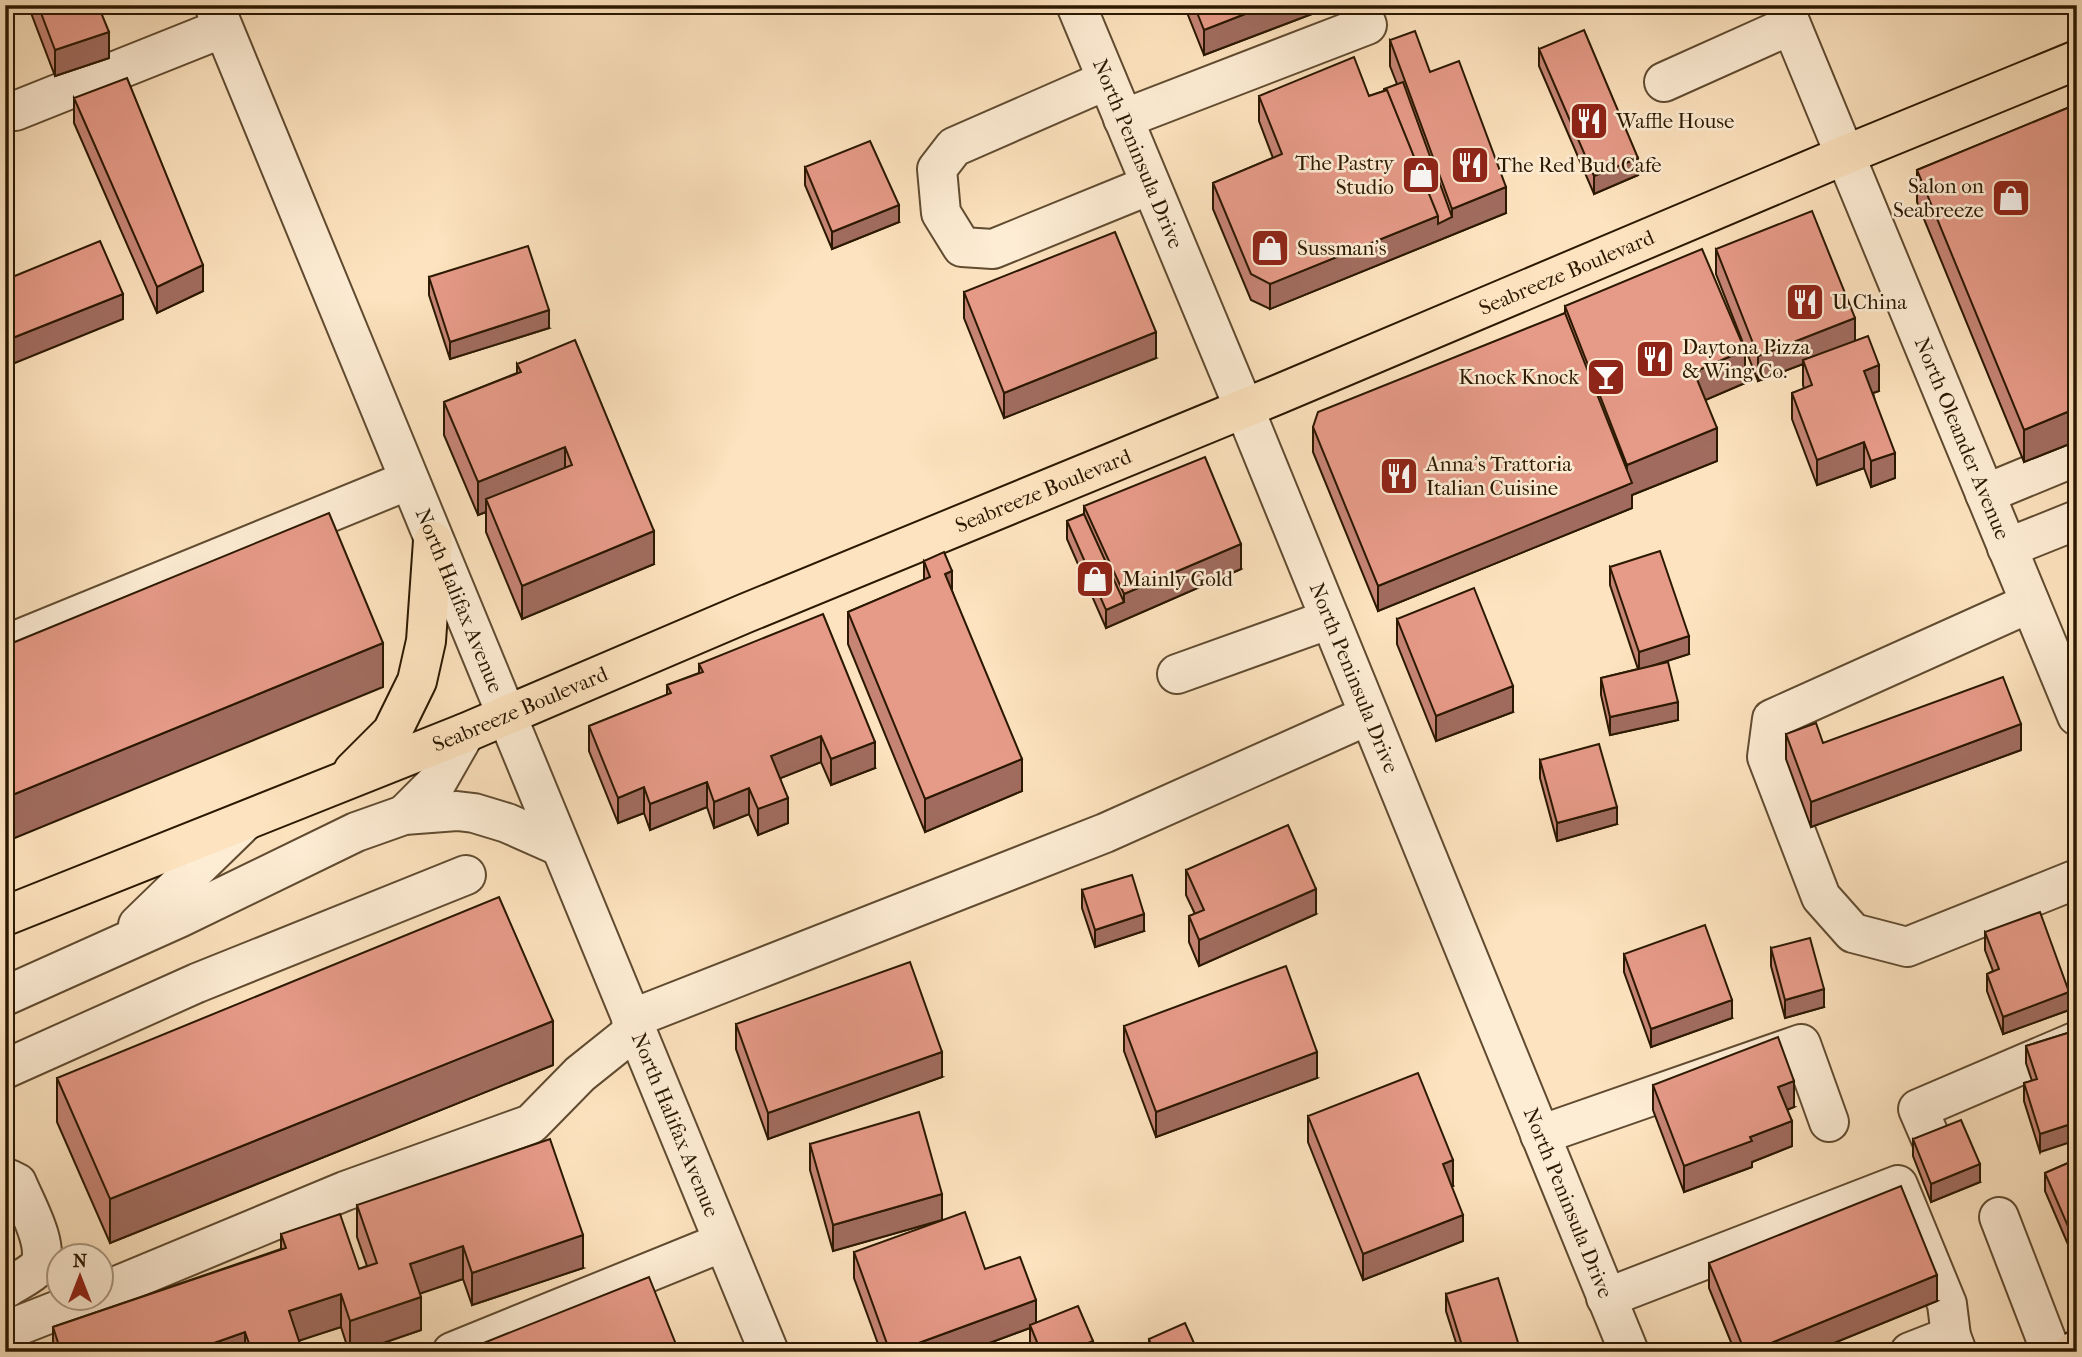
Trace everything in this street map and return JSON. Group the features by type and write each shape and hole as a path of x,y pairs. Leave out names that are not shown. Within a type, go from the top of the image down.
{"main road":[{"name":"Seabreeze Boulevard","path":"5,916 465,733 2077,60"},
{"path":"341,782 392,732 417,681 426,641 433,541"}],"street":[{"name":"North Peninsula Drive","path":"1076,5 1244,408 1629,1352"},
{"path":"1123,119 1367,25 1359,5"},
{"path":"1664,82 1787,15"},
{"name":"North Oleander Avenue","path":"1787,15 2077,716"},
{"path":"15,111 219,16"},
{"name":"North Halifax Avenue","path":"219,16 769,1352"},
{"path":"1107,80 954,147 937,169 942,213 962,247 993,249 1150,185"},
{"path":"1985,494 2077,456"},
{"path":"5,645 408,480"},
{"path":"2007,548 2077,520"},
{"path":"2030,603 1772,719 1767,757 1821,897 1853,933 1907,947 2077,879"},
{"path":"1177,674 1330,619"},
{"path":"116,1286 345,1191 531,1124 633,1025 1105,833 1369,715"},
{"path":"404,815 438,782 465,733"},
{"path":"5,996 356,832 404,815 457,811 474,813 507,822 559,846"},
{"path":"116,946 243,822"},
{"path":"5,1069 197,984 466,875"},
{"path":"1934,1146 1918,1109 2077,1041"},
{"path":"1540,1135 1801,1044 1829,1122"},
{"path":"5,1181 17,1183 42,1243 43,1259 36,1268 5,1289"},
{"path":"1606,1297 1898,1185 1947,1304 1954,1344 1910,1352"},
{"path":"1999,1217 2051,1352"},
{"path":"452,1352 723,1242"},
{"path":"5,1331 52,1312"}],"building":[{"path":"38,5 98,5 109,32 55,50"},
{"path":"1194,5 1268,5 1204,30"},
{"name":"Waffle House","path":"1584,30 1638,158 1594,176 1539,49"},
{"path":"1415,31 1430,72 1459,61 1506,187 1452,209 1390,40"},
{"path":"1354,57 1369,96 1387,90 1438,216 1270,284 1251,274 1213,183 1282,154 1259,96"},
{"path":"127,78 203,265 157,287 74,98"},
{"path":"1403,82 1452,217 1438,224 1438,216 1387,90 1384,91"},
{"path":"2077,104 2077,408 2024,430 1917,170"},
{"path":"870,141 899,205 832,232 805,167"},
{"path":"1812,211 1855,318 1758,356 1716,249"},
{"path":"1115,232 1156,332 1004,393 964,292"},
{"path":"100,241 123,294 5,341 5,280"},
{"path":"528,246 549,310 450,342 429,277"},
{"path":"1702,249 1745,350 1694,372 1717,428 1627,465 1565,306"},
{"path":"1565,313 1632,483 1378,586 1313,427 1318,412"},
{"path":"1868,336 1879,365 1864,371 1895,453 1871,461 1864,442 1817,460 1792,393 1812,385 1803,360"},
{"path":"575,340 654,531 522,586 486,499 572,465 565,447 478,482 444,402 521,372 517,364"},
{"path":"1205,457 1241,544 1124,594 1084,506"},
{"path":"329,513 383,643 5,798 5,646"},
{"path":"1084,514 1124,602 1106,610 1067,521"},
{"path":"1660,551 1689,636 1639,652 1610,567"},
{"path":"944,552 952,571 945,574 1022,759 925,799 848,612 930,577 924,561"},
{"path":"1474,588 1513,686 1436,716 1397,619"},
{"path":"823,614 875,742 831,759 821,736 771,756 788,798 758,809 749,788 714,802 707,782 650,804 644,787 618,798 589,726 671,693 667,685 703,672 699,664"},
{"path":"1668,662 1678,702 1610,717 1601,678"},
{"path":"2003,677 2021,724 1811,802 1786,734 1816,723 1823,743"},
{"path":"1599,744 1617,807 1557,823 1540,760"},
{"path":"1288,825 1316,889 1199,940 1189,916 1204,910 1186,870"},
{"path":"1132,875 1144,914 1095,930 1082,890"},
{"path":"499,897 553,1021 110,1199 57,1078"},
{"path":"2040,912 2069,992 2003,1017 1987,974 1999,969 1985,932"},
{"path":"1705,925 1732,1000 1651,1029 1624,954"},
{"path":"1810,938 1824,989 1785,1000 1771,948"},
{"path":"910,962 942,1052 768,1113 736,1024"},
{"path":"1286,966 1317,1052 1156,1112 1124,1026"},
{"path":"2077,1030 2077,1122 2040,1134 2024,1083 2037,1079 2026,1046"},
{"path":"1778,1037 1794,1081 1778,1087 1792,1121 1750,1137 1752,1141 1684,1166 1653,1085"},
{"path":"1418,1073 1453,1160 1443,1164 1463,1215 1363,1254 1308,1116"},
{"path":"919,1112 942,1194 833,1225 810,1144"},
{"path":"1961,1120 1980,1164 1931,1184 1913,1139"},
{"path":"550,1139 583,1235 472,1273 463,1246 410,1264 421,1297 350,1321 341,1294 289,1311 301,1347 288,1352 252,1352 245,1332 200,1348 201,1352 61,1352 53,1327 97,1312 116,1312 116,1306 286,1248 281,1234 340,1214 359,1269 377,1263 357,1205"},
{"path":"2077,1159 2077,1228 2070,1231 2045,1173"},
{"path":"1901,1186 1937,1275 1745,1352 1709,1263"},
{"path":"965,1212 985,1269 1020,1257 1036,1300 890,1352 854,1252"},
{"path":"649,1277 679,1352 485,1352 481,1344"},
{"path":"1498,1278 1521,1352 1464,1352 1446,1294"},
{"path":"1078,1306 1093,1341 1067,1352 1041,1352 1030,1325"},
{"path":"1185,1323 1198,1352 1154,1352 1149,1339"}],"place":[{"name":"Waffle House","path":"1589,121"},
{"name":"The Red Bud Cafe","path":"1470,165"},
{"name":"The Pastry Studio","path":"1421,175"},
{"name":"Salon on Seabreeze","path":"2011,198"},
{"name":"Sussman's","path":"1270,248"},
{"name":"U China","path":"1805,302"},
{"name":"Daytona Pizza & Wing Co.","path":"1655,359"},
{"name":"Knock Knock","path":"1606,377"},
{"name":"Anna's Trattoria Italian Cuisine","path":"1399,476"},
{"name":"Mainly Gold","path":"1095,579"}]}
